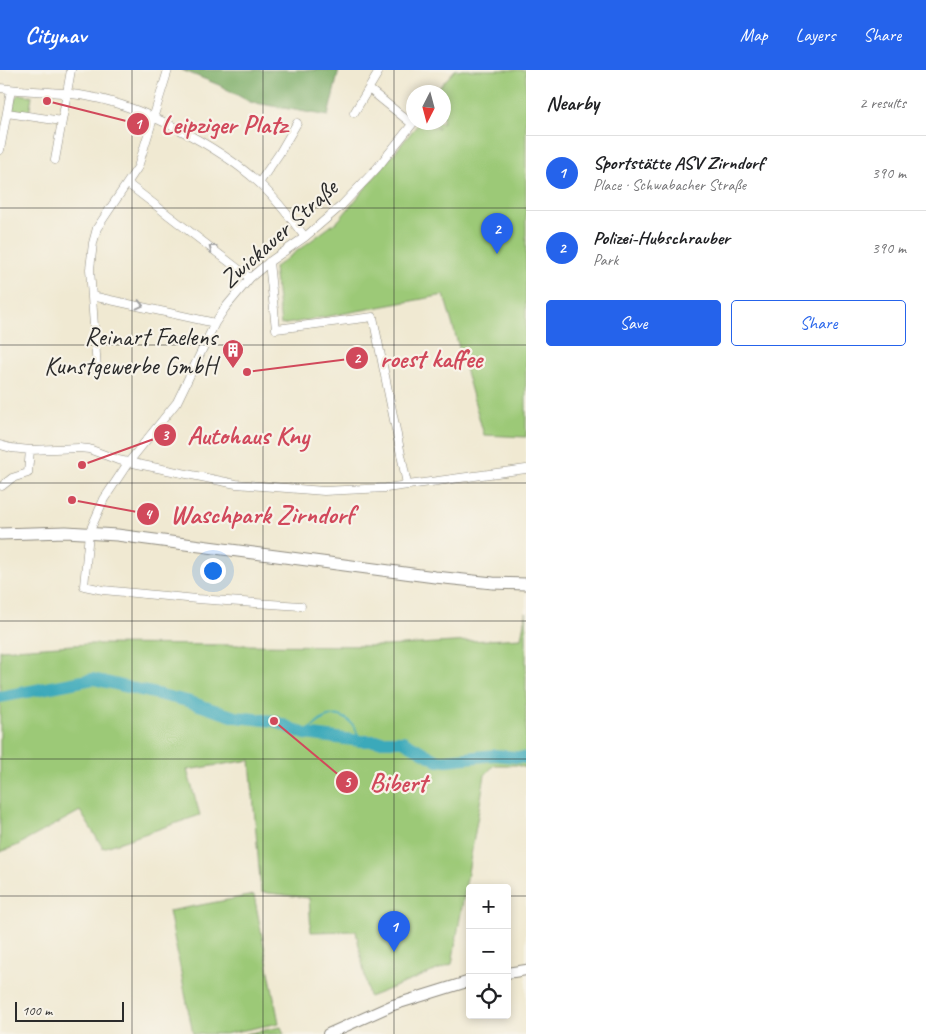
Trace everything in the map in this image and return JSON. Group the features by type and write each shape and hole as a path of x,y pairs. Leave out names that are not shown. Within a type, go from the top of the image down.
{"main road":[{"path":"0,534 89,533 159,540 435,578 526,584"}],"street":[{"path":"55,160 71,70"},
{"path":"97,370 90,269 97,228 138,167 168,70"},
{"path":"354,113 378,74"},
{"path":"0,88 66,93 105,100 153,117 213,150 259,182 305,237"},
{"name":"Zwickauer Straße","path":"369,89 406,118"},
{"path":"0,150 11,90"},
{"path":"7,113 62,121"},
{"path":"259,182 279,154 297,123"},
{"name":"Zwickauer Straße","path":"301,606 188,598 103,590 84,586 89,533 104,498 128,463 177,402 215,323 225,308 250,278 268,262 305,237 341,206 377,168 407,130"},
{"path":"128,184 250,278"},
{"path":"268,262 276,329 373,317 407,484"},
{"path":"92,296 215,323"},
{"path":"0,445 6,448 30,450 89,449 128,463 236,484 324,491 386,488 526,469"},
{"path":"2,486 7,480 28,474 30,450"},
{"path":"511,972 526,970"},
{"path":"328,1034 368,1015 411,998 466,982"}],"green space":[{"path":"182,70 339,70 328,116 250,102 219,85"},
{"path":"455,70 526,70 526,437 484,435 444,295 281,325 274,268 339,220 413,130 451,130 451,85 441,85"},
{"path":"19,94 32,96 29,113 12,110 15,98"},
{"path":"526,612 526,768 517,765 494,765 485,775 452,964 369,997 356,931 311,932 309,898 261,892 250,760 187,770 200,815 103,848 80,811 16,846 0,852 0,650 88,644 386,646 521,638"},
{"path":"254,895 279,1023 225,1034 193,1034 169,911"},
{"path":"281,1027 284,1034 245,1034"}],"waterway":[{"path":"0,697 93,679 187,701 235,717 274,721 305,734 361,741 403,741 438,761 495,755 526,758"},
{"path":"305,734 319,721 330,716 336,716 342,717 351,723 361,741"}],"place":[{"name":"Leipziger Platz","path":"47,101"},
{"name":"Polizei-Hubschrauber","path":"497,254"},
{"name":"Reinart Faelens Kunstgewerbe GmbH","path":"233,369"},
{"name":"roest kaffee","path":"247,372"},
{"name":"Autohaus Kny","path":"82,465"},
{"name":"Waschpark Zirndorf","path":"72,500"},
{"name":"Bibert","path":"274,721"},
{"name":"Sportstätte ASV Zirndorf","path":"394,952"}]}
